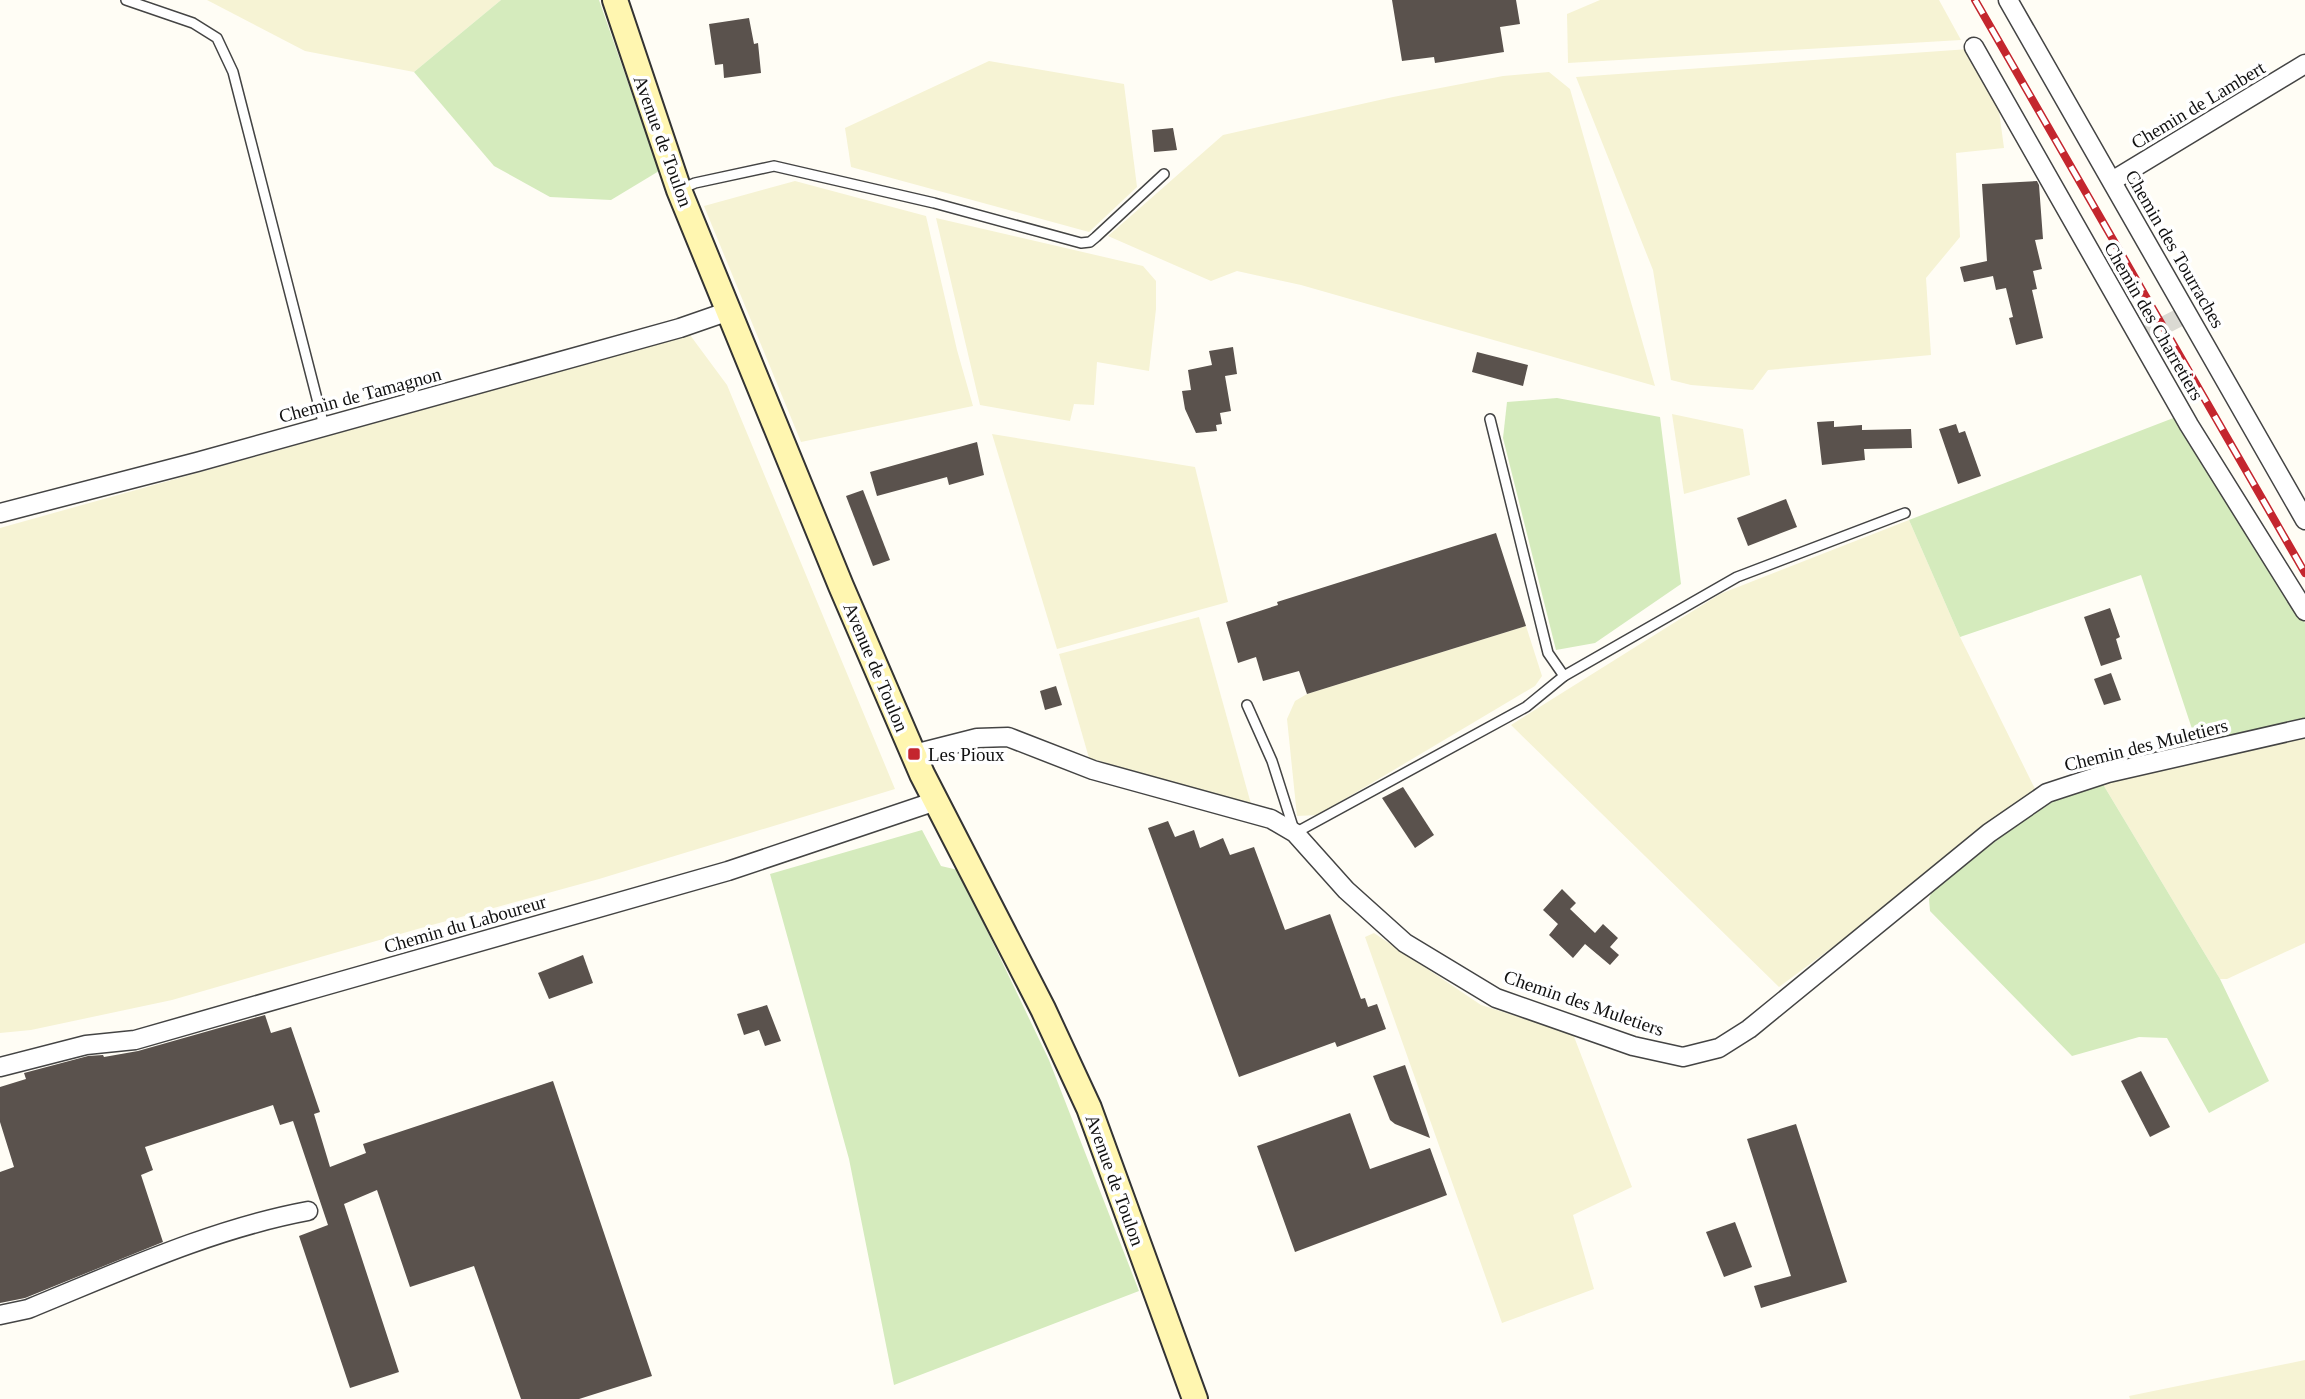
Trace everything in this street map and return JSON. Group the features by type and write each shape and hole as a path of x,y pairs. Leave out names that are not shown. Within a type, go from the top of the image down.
{"main road":[{"name":"Avenue de Toulon","path":"615,0 679,190 831,561 936,801 1043,1009 1088,1108 1195,1399"}],"street":[{"name":"Chemin des Tourraches","path":"2008,0 2305,520"},
{"name":"Chemin des Charretiers","path":"1974,47 2189,425 2305,611"},
{"name":"Chemin de Lambert","path":"2112,181 2305,64"},
{"name":"Chemin de Tamagnon","path":"0,513 680,328 729,311"},
{"name":"Chemin des Muletiers","path":"914,754 977,738 1007,737 1093,770 1271,819 1295,833 1346,890 1405,943 1496,998 1633,1046 1683,1057 1718,1048 1749,1029 1989,834 2047,793 2108,773 2305,728"},
{"name":"Chemin du Laboureur","path":"0,1067 86,1045 135,1040 728,871 936,801"},
{"path":"0,1315 28,1309 202,1241 272,1217 308,1211"}],"lane":[{"path":"126,0 193,23 218,38 233,72 324,426"},
{"path":"679,190 695,183 774,166 934,203 1081,243 1090,242 1164,174"},
{"path":"1490,419 1548,653 1563,676"},
{"path":"1247,705 1272,761 1295,833 1526,707 1563,676 1737,577 1905,513"}],"shaded area":[{"path":"207,0 501,0 414,72 305,51"},
{"path":"1600,0 1939,0 1961,40 1568,63 1567,14"},
{"path":"1969,49 1997,96 2004,148 1956,153 1960,237 1926,278 1931,355 1768,370 1753,390 1691,385 1671,380 1653,270 1576,77"},
{"path":"989,61 1124,84 1137,187 1089,232 851,167 845,128"},
{"path":"1549,72 1570,89 1655,386 1301,285 1237,271 1211,281 1108,236 1223,135 1393,97 1503,76"},
{"path":"795,181 926,216 973,406 801,442 704,206"},
{"path":"936,218 1143,266 1156,281 1156,309 1149,371 1097,362 1094,405 1074,404 1070,421 980,405"},
{"path":"690,335 727,385 895,789 599,879 172,1000 31,1030 0,1033 0,528"},
{"path":"1672,414 1743,429 1750,475 1684,494"},
{"path":"992,434 1195,467 1228,602 1057,649"},
{"path":"1909,520 1960,637 2037,793 1878,916 1779,987 1511,725 1720,594"},
{"path":"1199,617 1251,804 1089,758 1059,654"},
{"path":"1526,626 1542,676 1535,686 1318,815 1297,816 1287,719 1295,701 1307,694"},
{"path":"2305,732 2305,943 2227,979 2220,979 2101,781"},
{"path":"1374,933 1481,1005 1573,1034 1632,1187 1573,1215 1594,1289 1502,1323 1365,937"},
{"path":"2305,1360 2305,1399 2130,1399 2129,1396"}],"green space":[{"path":"501,0 599,0 659,171 611,200 550,197 494,166 414,72"},
{"path":"1557,398 1660,417 1681,584 1595,643 1556,650 1503,438 1507,402"},
{"path":"2176,417 2305,623 2305,721 2198,747 2141,575 1960,637 1909,520"},
{"path":"2101,781 2220,979 2269,1081 2209,1113 2167,1038 2139,1037 2072,1056 1930,911 1929,899 1933,888 2017,825 2059,798"},
{"path":"922,830 941,866 958,870 1049,1060 1139,1291 894,1385 849,1159 770,874"}],"building":[{"path":"1392,0 1516,0 1520,24 1500,27 1504,52 1435,63 1434,57 1402,61"},
{"path":"749,18 754,44 758,43 761,73 724,78 723,64 715,65 709,24"},
{"path":"1173,128 1177,150 1154,152 1152,130"},
{"path":"2037,181 2043,239 2035,240 2042,269 2033,271 2037,289 2032,290 2043,338 2016,345 2009,318 2013,317 2006,288 1996,290 1993,276 1964,282 1960,267 1987,261 1982,184"},
{"path":"1233,347 1237,374 1225,376 1231,411 1220,413 1222,424 1216,425 1217,431 1196,433 1185,409 1182,391 1191,390 1188,370 1212,365 1209,351"},
{"path":"1477,352 1528,365 1523,386 1472,372"},
{"path":"1834,421 1834,427 1862,425 1862,430 1911,429 1912,448 1864,449 1865,460 1822,465 1817,422"},
{"path":"1956,424 1959,433 1965,431 1981,476 1958,484 1939,429"},
{"path":"977,442 984,475 949,485 947,477 877,496 870,472"},
{"path":"863,490 890,560 873,566 846,496"},
{"path":"1786,499 1797,527 1748,546 1737,518"},
{"path":"1496,533 1526,626 1307,694 1299,671 1263,681 1256,657 1238,663 1226,622 1278,605 1277,602"},
{"path":"2110,608 2120,637 2116,639 2122,659 2101,666 2084,617"},
{"path":"2111,673 2121,700 2104,705 2094,679"},
{"path":"1056,686 1062,705 1045,710 1040,691"},
{"path":"1403,787 1434,835 1415,848 1382,798"},
{"path":"1168,821 1175,837 1194,830 1200,848 1223,838 1230,855 1254,847 1285,930 1330,914 1361,999 1365,998 1368,1007 1377,1004 1386,1029 1337,1047 1335,1042 1239,1077 1148,828"},
{"path":"1562,889 1576,903 1570,909 1595,933 1603,924 1618,938 1610,947 1619,955 1610,965 1585,944 1573,958 1549,935 1558,924 1543,910"},
{"path":"583,955 593,983 549,999 538,973"},
{"path":"767,1005 781,1041 765,1046 759,1030 744,1035 737,1014"},
{"path":"265,1015 271,1033 291,1027 320,1112 314,1114 330,1167 366,1153 363,1144 553,1081 652,1376 579,1399 521,1399 474,1266 410,1287 377,1190 344,1204 399,1372 350,1388 299,1236 328,1225 293,1121 280,1125 273,1105 145,1147 153,1170 141,1175 163,1242 25,1298 0,1303 0,1172 14,1167 0,1122 0,1087 26,1079 24,1073 88,1056 104,1057 138,1051"},
{"path":"1405,1065 1430,1138 1390,1120 1373,1076"},
{"path":"2141,1071 2170,1127 2150,1137 2121,1081"},
{"path":"1350,1113 1370,1169 1430,1148 1447,1195 1295,1252 1257,1146"},
{"path":"1796,1124 1847,1282 1761,1308 1754,1286 1791,1276 1747,1139"},
{"path":"1735,1222 1752,1267 1724,1277 1706,1232"}],"tunnel":[{"path":"2140,338 2188,313"}],"railway":[{"path":"1975,0 2305,573"}],"place":[{"name":"Les Pioux","path":"914,754"}]}
